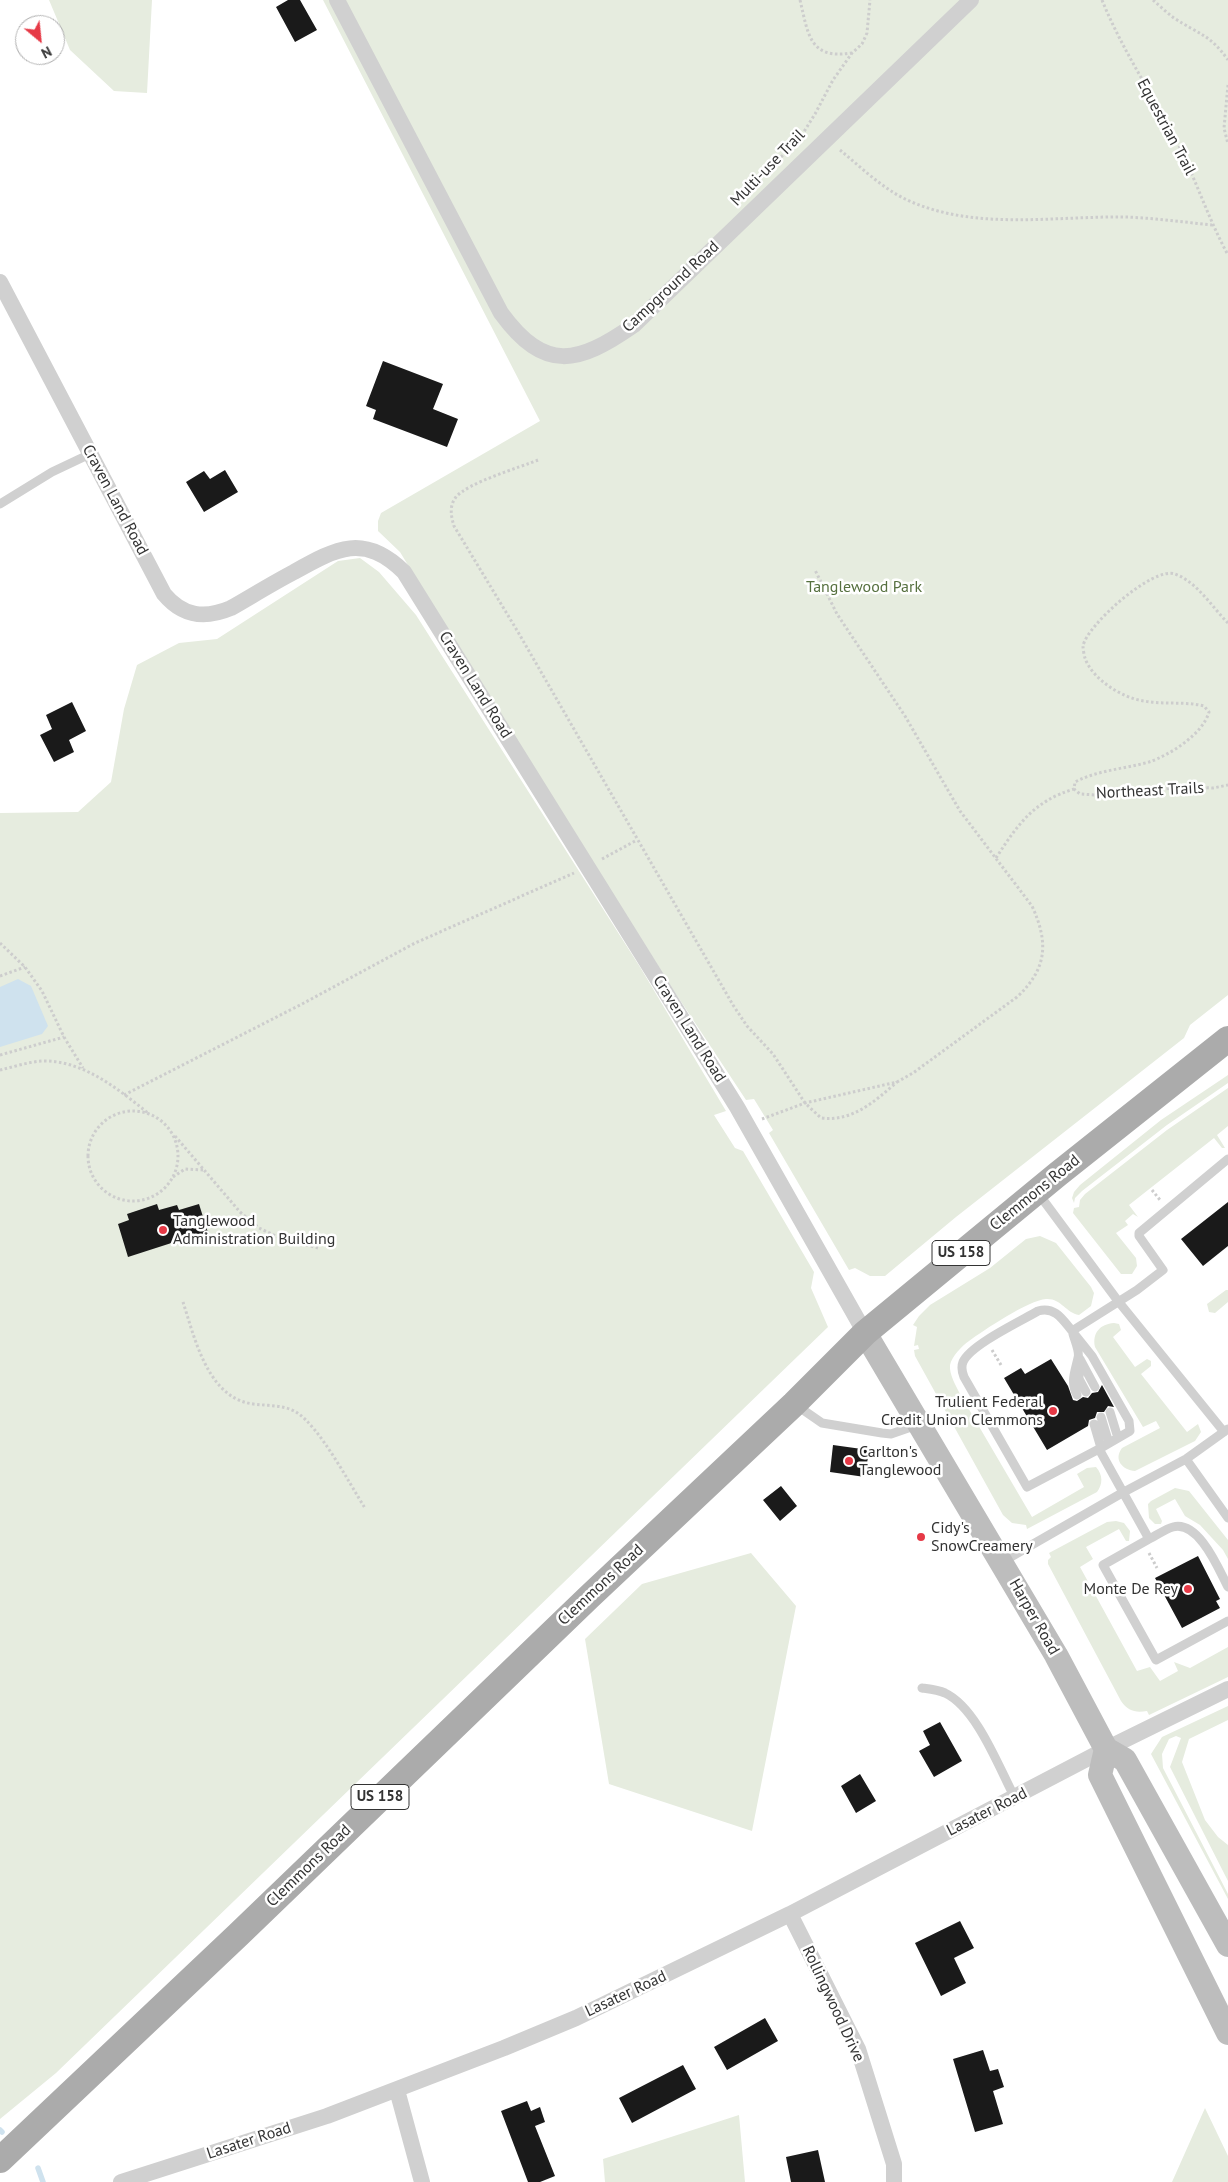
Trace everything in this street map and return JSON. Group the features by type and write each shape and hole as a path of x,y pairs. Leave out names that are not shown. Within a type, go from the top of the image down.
{"main road":[{"name":"Clemmons Road","path":"0,2160 238,1935 589,1597 794,1404 865,1333 1036,1191 1228,1039"},
{"name":"Harper Road","path":"865,1333 1056,1654 1106,1749 1125,1760 1228,1945"},
{"path":"1106,1749 1100,1775 1228,2033"}],"street":[{"name":"Campground Road","path":"338,0 501,313 514,331 530,346 548,354 568,357 586,354 609,342 634,325 971,0"},
{"name":"Craven Land Road","path":"0,282 164,594 183,610 199,615 216,614 231,608 328,552 336,550 361,548 378,553 392,561 404,572 748,1125 865,1333"},
{"name":"Lasater Road","path":"121,2182 327,2116 576,2018 790,1914 1106,1749 1228,1689"},
{"name":"Rollingwood Drive","path":"790,1914 858,2049 894,2164 894,2182"},
{"path":"397,2090 422,2182"}],"lane":[{"path":"0,504 52,472 90,454"},
{"path":"1072,1331 1118,1300 1137,1290 1163,1270 1139,1236 1141,1230 1228,1159"},
{"path":"1002,1562 1122,1493 1186,1459 1226,1430 1118,1300 1036,1191"},
{"path":"1044,1309 1055,1312 1092,1356 1129,1421 1130,1432 1118,1438 1027,1487 964,1377 962,1370 967,1356 980,1345 1038,1311 1044,1309"},
{"path":"1072,1331 1079,1357 1095,1387"},
{"path":"1079,1357 1074,1367 1073,1384 1082,1394"},
{"path":"794,1404 822,1423 882,1433 891,1434 920,1425"},
{"path":"1110,1412 1118,1438"},
{"path":"1101,1417 1103,1447"},
{"path":"1094,1424 1122,1493 1149,1539"},
{"path":"1186,1459 1228,1518"},
{"path":"1228,1587 1200,1538 1187,1528 1174,1526 1103,1565 1156,1660 1228,1621"},
{"path":"922,1688 945,1693 964,1709 978,1727 1015,1798"}],"path":[{"path":"800,0 808,32 816,47 836,56 852,53"},
{"name":"Multi-use Trail","path":"775,163 800,138 816,114 833,80 852,53 862,44 867,33 870,0"},
{"name":"Equestrian Trail","path":"1102,0 1112,26 1181,149 1212,225 1228,255"},
{"path":"1153,0 1174,18 1204,34 1219,48 1228,60"},
{"path":"1228,85 1224,128 1228,144"},
{"path":"827,139 879,182 912,203 939,212 1000,220 1127,217 1212,225"},
{"path":"538,460 474,485 457,496 450,512 454,526 518,632 733,1005 747,1026 773,1054 805,1103 821,1118 842,1118 855,1114 868,1106 897,1082 913,1073 1017,997 1029,986 1037,972 1042,957 1044,939 1040,922 1032,906 960,811 905,716 837,614 815,570"},
{"name":"Northeast Trails","path":"1074,789 1075,782 1086,776 1150,761 1183,744 1206,722 1209,712 1204,706 1191,702 1143,701 1128,696 1107,684 1093,672 1085,658 1083,646 1092,631 1122,598 1160,574 1173,574 1186,581 1228,623"},
{"name":"Northeast Trails","path":"1074,789 1080,794 1096,795 1185,787 1213,788 1228,785"},
{"name":"Northeast Trails","path":"996,858 1013,832 1034,809 1055,795 1074,789"},
{"path":"124,1095 302,1004 415,943 588,866 637,840"},
{"path":"0,943 25,966 42,991 64,1036 84,1069"},
{"path":"0,976 25,966"},
{"path":"0,1055 64,1036"},
{"path":"0,1070 41,1061 63,1062 84,1069 124,1095 168,1128 240,1212 260,1228 278,1237 318,1248"},
{"path":"748,1125 805,1103 897,1082"},
{"path":"150,1115 129,1112 118,1114 100,1126 90,1145 88,1156 91,1172 99,1186 108,1194 129,1201 140,1201 159,1193 173,1177 185,1170 205,1170"},
{"path":"168,1128 177,1147 177,1162 173,1177"},
{"path":"183,1302 206,1366 213,1379 227,1393 244,1402 296,1412 310,1424 365,1508"}],"green space":[{"path":"49,0 152,0 147,93 114,91 70,50 65,38 65,15 55,15"},
{"name":"Tanglewood Park","path":"323,0 1228,0 1228,995 1190,1025 1184,1038 956,1217 885,1276 870,1276 855,1268 849,1270 769,1133 773,1130 754,1099 746,1100 672,988 400,552 378,531 378,521 381,513 540,421"},
{"path":"360,558 379,572 416,615 640,967 726,1111 714,1115 735,1148 743,1151 814,1272 811,1288 828,1327 56,2073 0,2119 0,813 78,812 111,782 124,709 137,665 179,643 217,639 338,561"},
{"path":"1228,1075 1228,1083 1167,1125 1082,1191 1075,1198 1074,1203 1072,1198 1074,1192 1080,1185 1161,1120"},
{"path":"1228,1088 1228,1126 1217,1135 1225,1148 1222,1148 1214,1138 1129,1205 1138,1217 1133,1214 1125,1221 1128,1225 1116,1233 1136,1258 1137,1266 1132,1274 1121,1274 1073,1213 1074,1208 1079,1207 1080,1200 1085,1194 1167,1130"},
{"path":"1040,1236 1056,1243 1091,1287 1094,1293 1091,1306 1079,1315 1070,1312 1060,1303 1051,1299 1029,1304 995,1323 966,1343 960,1348 950,1365 952,1376 960,1394 1032,1517 1084,1487 1077,1474 1087,1468 1096,1467 1100,1473 1101,1483 1097,1492 1027,1529 1026,1525 1012,1523 1003,1515 915,1356 914,1350 919,1349 918,1345 914,1346 917,1327 913,1325 930,1305 990,1268 1026,1239"},
{"path":"1228,1290 1228,1302 1215,1313 1209,1312 1207,1304"},
{"path":"1119,1324 1121,1330 1113,1337 1135,1367 1147,1359 1151,1361 1151,1366 1141,1374 1187,1432 1198,1424 1201,1432 1195,1441 1135,1471 1127,1469 1121,1464 1119,1452 1122,1448 1160,1428 1156,1421 1143,1427 1095,1347 1094,1342 1098,1330 1105,1325"},
{"path":"1175,1488 1189,1491 1228,1540 1228,1559 1223,1550 1200,1525 1185,1516 1175,1499 1156,1509 1162,1521 1161,1524 1155,1524 1149,1518 1148,1504"},
{"path":"1116,1521 1124,1523 1130,1531 1129,1541 1126,1541 1119,1529 1086,1547 1093,1559 1080,1567 1137,1671 1150,1667 1160,1681 1178,1671 1174,1662 1190,1668 1228,1647 1228,1677 1149,1715 1147,1711 1139,1712 1129,1709 1121,1701 1048,1564 1048,1560 1051,1557 1049,1553 1107,1522"},
{"path":"751,1553 796,1606 752,1831 609,1784 585,1639 642,1584"},
{"path":"1228,1706 1228,1720 1189,1739 1182,1762 1205,1820 1218,1837 1228,1845 1228,1881 1170,1767 1181,1738 1176,1736 1169,1739 1162,1754 1163,1768 1228,1894 1228,1899 1151,1754 1162,1737"},
{"path":"1205,2108 1228,2156 1228,2182 1172,2182"},
{"path":"739,2115 745,2182 605,2182 603,2159"}],"water":[{"path":"18,979 31,986 48,1026 42,1034 0,1047 0,987"}],"building":[{"path":"288,0 300,0 317,30 295,42 276,7"},
{"path":"383,361 443,384 433,409 458,419 447,447 373,419 376,410 366,406"},
{"path":"225,470 238,492 204,512 186,482 204,471 210,479"},
{"path":"72,702 86,731 69,740 74,752 54,762 40,735 52,729 46,715"},
{"path":"1228,1202 1228,1246 1203,1266 1181,1239"},
{"name":"Tanglewood Administration Building","path":"157,1204 159,1210 177,1205 179,1210 199,1204 209,1236 192,1242 190,1237 128,1257 118,1224 129,1220 127,1214"},
{"name":"Trulient Federal Credit Union Clemmons","path":"1051,1359 1068,1386 1073,1400 1077,1401 1083,1397 1088,1398 1092,1393 1098,1392 1102,1385 1114,1407 1108,1406 1104,1412 1097,1412 1095,1418 1089,1420 1088,1426 1047,1450 1004,1378 1021,1368 1025,1374"},
{"name":"Carlton's Tanglewood","path":"833,1445 869,1450 865,1477 830,1472"},
{"path":"781,1486 797,1506 780,1521 763,1500"},
{"name":"Monte De Rey","path":"1198,1556 1220,1599 1216,1601 1220,1608 1182,1628 1155,1578"},
{"path":"940,1722 962,1761 934,1777 919,1751 930,1745 923,1731"},
{"path":"860,1774 876,1801 856,1813 841,1786"},
{"path":"960,1921 974,1948 954,1958 966,1983 941,1996 915,1943"},
{"path":"765,2018 778,2041 727,2070 714,2047"},
{"path":"983,2050 990,2071 998,2069 1004,2087 993,2091 1003,2124 975,2132 953,2059"},
{"path":"683,2065 696,2089 632,2123 619,2098"},
{"path":"527,2101 531,2111 540,2107 545,2122 535,2126 555,2176 540,2182 528,2182 501,2111"},
{"path":"818,2150 825,2182 791,2182 786,2157"}],"waterway":[{"path":"38,2168 43,2182"}],"place":[{"name":"Tanglewood Administration Building","path":"163,1230"},
{"name":"Trulient Federal Credit Union Clemmons","path":"1053,1411"},
{"name":"Carlton's Tanglewood","path":"849,1461"},
{"name":"Cidy's SnowCreamery","path":"921,1537"},
{"name":"Monte De Rey","path":"1188,1589"}]}
